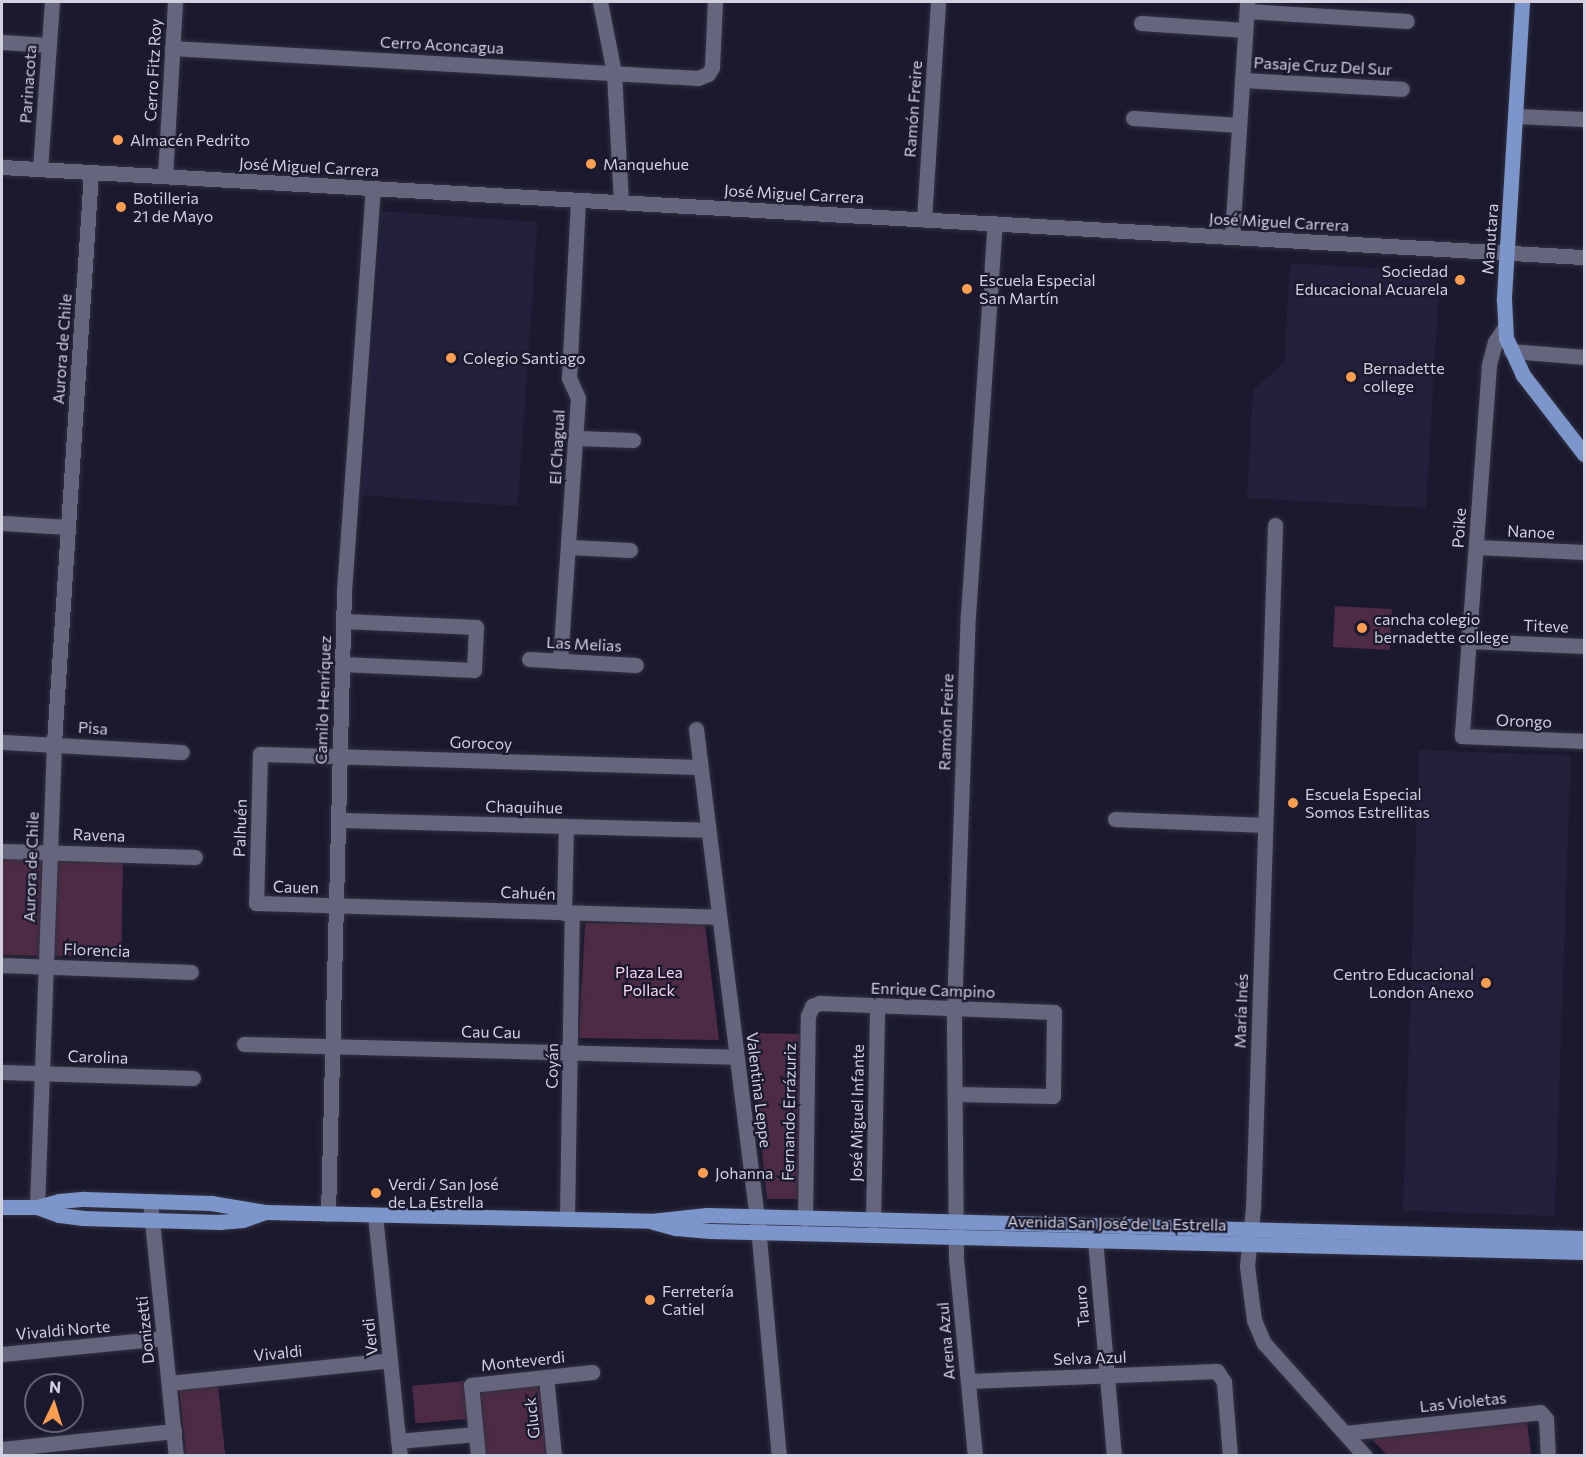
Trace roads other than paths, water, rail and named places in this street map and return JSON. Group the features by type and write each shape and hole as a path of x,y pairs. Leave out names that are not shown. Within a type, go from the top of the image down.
{"main road":[{"name":"Manutara","path":"1522,2 1507,252 1505,327 1510,351 1523,375 1584,454"},
{"name":"Avenida San José de La Estrella","path":"37,1208 59,1201 84,1199 212,1203 266,1212 328,1214 651,1221 693,1215 757,1216 873,1221 958,1230"},
{"name":"Avenida San José de La Estrella","path":"2,1206 37,1208 59,1215 219,1222 243,1220 266,1212"},
{"name":"Avenida San José de La Estrella","path":"651,1221 693,1231 1094,1232 1584,1252"},
{"name":"Avenida San José de La Estrella","path":"1250,1237 1584,1238"}],"street":[{"name":"Parinacota","path":"40,169 52,2"},
{"name":"Cerro Fitz Roy","path":"165,176 175,2"},
{"path":"600,2 614,73 621,202"},
{"name":"Cerro Aconcagua","path":"172,48 614,73 637,72 698,78 708,74 712,67 715,2"},
{"name":"Ramón Freire","path":"924,219 938,2"},
{"name":"Pasaje Cruz Del Sur","path":"1232,237 1247,6 1407,21"},
{"name":"Pasaje Cruz Del Sur","path":"1141,23 1245,30"},
{"path":"2,42 49,45"},
{"name":"Pasaje Cruz Del Sur","path":"1242,80 1402,88"},
{"path":"1516,116 1584,119"},
{"path":"1133,118 1239,125"},
{"name":"José Miguel Carrera","path":"2,167 1584,257"},
{"name":"Aurora de Chile","path":"37,1208 54,743 91,172"},
{"name":"Camilo Henríquez","path":"328,1214 343,621 373,188"},
{"name":"El Chagual","path":"560,661 570,547 578,398 569,378 578,200"},
{"name":"Ramón Freire","path":"958,1230 954,1009 968,615 995,223"},
{"name":"Poike","path":"1462,736 1489,365 1495,342 1505,327"},
{"path":"1510,351 1584,357"},
{"path":"576,438 633,441"},
{"path":"2,524 68,528"},
{"name":"María Inés","path":"1275,525 1250,1237 1247,1266 1254,1320 1264,1343 1365,1455"},
{"path":"570,547 630,550"},
{"name":"Nanoe","path":"1476,547 1584,552"},
{"path":"342,664 474,670 476,627 343,621"},
{"name":"Titeve","path":"1469,641 1584,646"},
{"name":"Las Melias","path":"529,660 636,665"},
{"name":"Valentina Leppe","path":"696,729 757,1216 779,1455"},
{"name":"Orongo","path":"1462,736 1584,741"},
{"name":"Pisa","path":"2,742 54,743 182,752"},
{"name":"Gorocoy","path":"260,754 700,767"},
{"name":"Palhuén","path":"255,903 260,754"},
{"path":"1115,819 1265,825"},
{"name":"Chaquihue","path":"338,820 708,830"},
{"name":"Coyán","path":"566,826 570,1052 567,1219"},
{"name":"Ravena","path":"2,851 195,857"},
{"name":"Cauen","path":"255,903 336,906"},
{"name":"Cahuén","path":"336,906 719,917"},
{"name":"Florencia","path":"2,965 191,972"},
{"name":"Enrique Campino","path":"812,1006 820,1003 1054,1012 1053,1096 956,1094"},
{"name":"José Miguel Infante","path":"873,1221 876,1005"},
{"name":"Fernando Errázuriz","path":"805,1219 808,1016 812,1006"},
{"name":"Cau Cau","path":"244,1044 736,1056"},
{"name":"Carolina","path":"2,1072 193,1078"},
{"name":"Donizetti","path":"150,1201 176,1455"},
{"name":"Verdi","path":"375,1215 399,1448"},
{"name":"Arena Azul","path":"958,1230 956,1257 975,1455"},
{"name":"Tauro","path":"1094,1232 1114,1455"},
{"name":"Vivaldi Norte","path":"2,1354 164,1338"},
{"name":"Vivaldi","path":"169,1383 390,1360"},
{"name":"Selva Azul","path":"968,1381 1214,1371 1223,1377 1230,1455"},
{"name":"Monteverdi","path":"478,1455 471,1385 592,1372"},
{"name":"Gluck","path":"546,1377 554,1455"},
{"name":"Las Violetas","path":"1345,1432 1540,1412 1546,1419 1548,1455"},
{"path":"2,1449 174,1431"},
{"path":"399,1448 476,1434"}],"place":[{"name":"Almacén Pedrito","path":"118,140"},
{"name":"Manquehue","path":"591,164"},
{"name":"Botilleria 21 de Mayo","path":"121,207"},
{"name":"Sociedad Educacional Acuarela","path":"1460,280"},
{"name":"Escuela Especial San Martín","path":"967,289"},
{"name":"Colegio Santiago","path":"451,358"},
{"name":"Bernadette college","path":"1351,377"},
{"name":"cancha colegio bernadette college","path":"1362,628"},
{"name":"Escuela Especial Somos Estrellitas","path":"1293,803"},
{"name":"Centro Educacional London Anexo","path":"1486,983"},
{"name":"Johanna","path":"703,1173"},
{"name":"Verdi / San José de La Estrella","path":"376,1193"},
{"name":"Ferretería Catiel","path":"650,1300"}],"park label":[{"name":"Plaza Lea Pollack","path":"649,981"}]}
